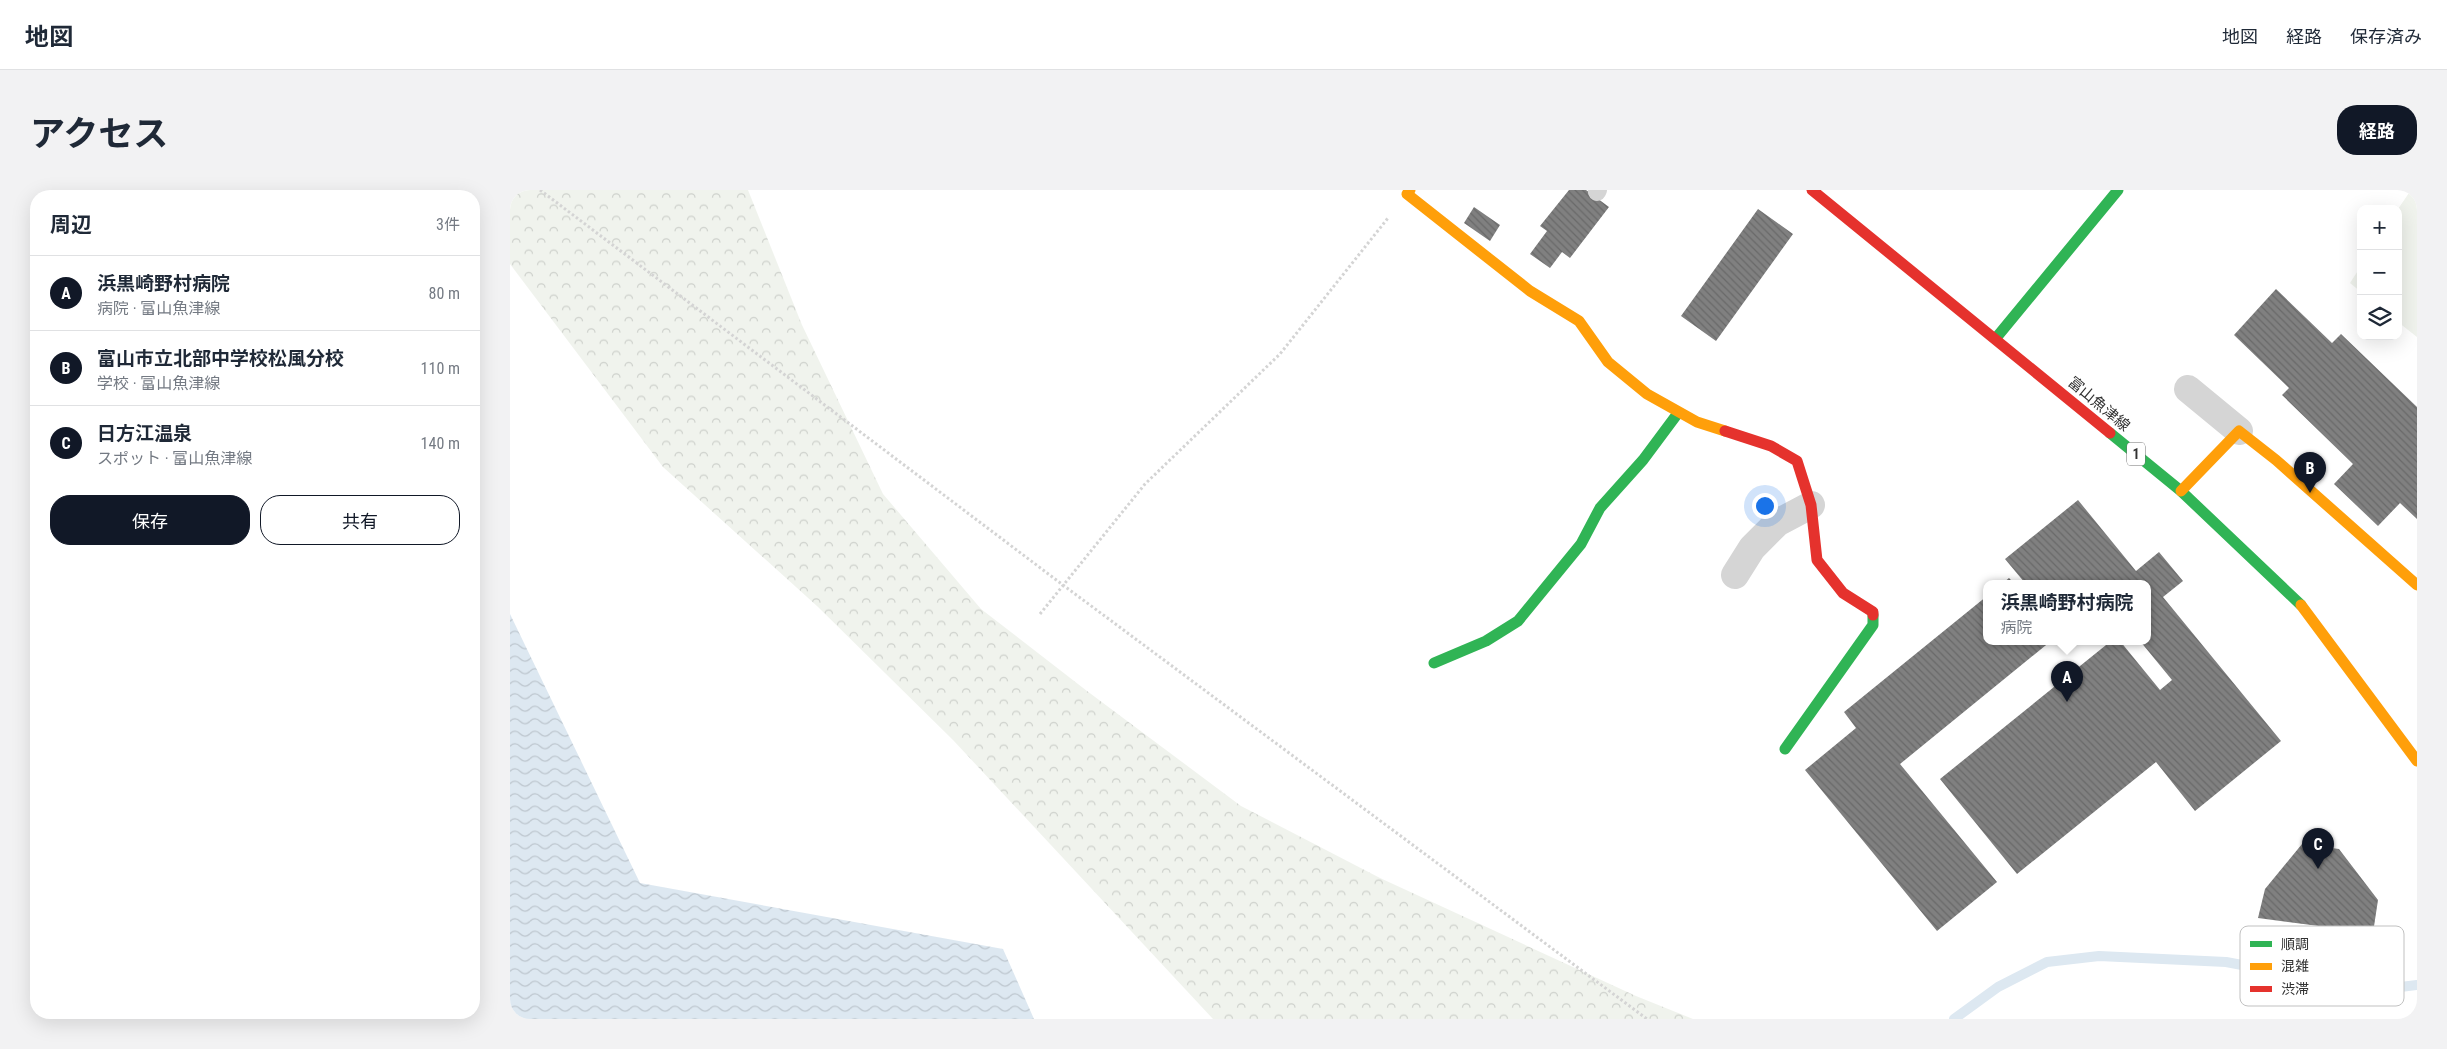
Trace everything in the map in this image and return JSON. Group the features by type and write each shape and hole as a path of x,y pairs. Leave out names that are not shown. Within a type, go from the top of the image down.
{"street":[{"name":"富山魚津線","path":"1812,190 1996,338 2181,491 2302,606 2417,761"},
{"path":"1996,338 2118,190"},
{"path":"1409,192 1530,291 1579,321 1608,362 1647,394 1697,422 1771,446 1797,461 1812,505 1817,560 1843,593 1874,612 1873,625 1785,749"},
{"path":"2188,389 2276,460 2417,585"},
{"path":"1434,663 1486,641 1518,621 1581,544 1600,508 1643,460 1678,413"},
{"path":"2181,491 2239,431"},
{"path":"1735,575 1752,548 1776,523 1812,505"}],"path":[{"path":"540,190 1063,585 1647,1019"},
{"path":"1040,614 1145,484 1280,354 1409,192"}],"green space":[{"path":"510,190 748,190 802,325 883,494 981,609 1241,806 1380,878 1636,996 1693,1019 1213,1019 953,740 817,606 663,467 510,264"},
{"path":"2411,190 2417,190 2417,337 2402,325 2401,205"},
{"path":"2357,272 2357,289 2350,283"}],"water":[{"path":"510,614 640,883 1003,949 1034,1019 510,1019"}],"building":[{"path":"1569,190 1586,190 1609,207 1570,258 1562,252 1550,268 1530,254 1547,231 1540,226"},
{"path":"1474,207 1500,225 1490,241 1464,223"},
{"path":"1758,209 1793,234 1716,341 1681,316"},
{"path":"2276,289 2332,343 2341,334 2417,407 2417,519 2400,503 2378,526 2334,484 2353,464 2282,395 2289,388 2234,335"},
{"path":"2078,500 2136,571 2159,552 2183,581 2163,597 2281,741 2195,811 2156,762 2017,874 1940,779 2106,645 2123,645 2160,690 2172,680 2143,645 2151,645 2151,580 2022,580 2005,559"},
{"path":"1983,599 1983,645 2046,645 1900,764 1997,882 1937,931 1805,770 1856,728 1844,712"},
{"path":"2302,844 2339,849 2378,900 2374,926 2319,926 2258,918 2265,889"}],"waterway":[{"path":"1954,1019 1998,987 2047,962 2099,956 2226,962 2240,965"},
{"path":"2404,987 2417,985"}],"traffic: fast":[{"path":"1996,338 2118,190"},
{"path":"1434,663 1486,641 1518,621 1581,544 1600,508 1643,460 1678,413"},
{"path":"2110,433 2181,491 2301,605"},
{"path":"1785,749 1873,625 1873,615"}],"traffic: slow":[{"path":"1410,190 1407,194 1530,291 1579,321 1608,362 1647,394 1697,422 1725,431"},
{"path":"2181,491 2239,431 2276,460 2417,585"},
{"path":"2301,605 2417,761"}],"traffic: jam":[{"path":"1812,190 2110,433"},
{"path":"1725,431 1771,446 1797,461 1811,505 1817,560 1843,593 1873,612 1873,615"}],"place":[{"name":"富山市立北部中学校松風分校","path":"2310,493"},
{"name":"浜黒崎野村病院","path":"2067,702"},
{"name":"日方江温泉","path":"2318,869"}]}
